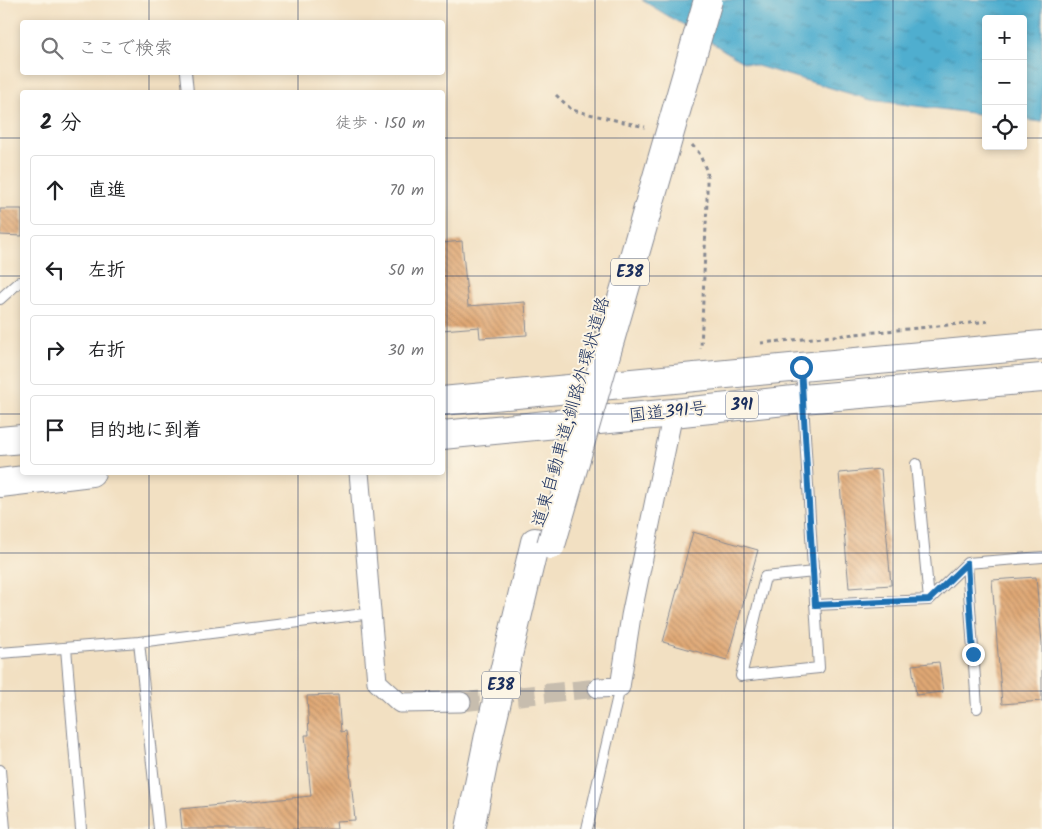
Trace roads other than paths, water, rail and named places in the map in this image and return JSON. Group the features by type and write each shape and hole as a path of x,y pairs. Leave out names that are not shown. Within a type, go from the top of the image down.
{"highway":[{"name":"道東自動車道;釧路外環状道路","path":"470,829 489,735 690,0"},
{"name":"道東自動車道;釧路外環状道路","path":"489,829 543,543 708,0"},
{"name":"国道391号","path":"445,401 1042,345"},
{"name":"国道391号","path":"445,435 803,399 1042,378"},
{"path":"0,441 20,439"},
{"path":"0,483 66,475"}],"street":[{"path":"598,688 620,687 631,616 673,413"},
{"path":"359,475 377,682 400,703 461,702"}],"lane":[{"path":"186,75 188,90"},
{"path":"0,299 19,282"},
{"path":"801,367 814,572 819,668 741,676 765,577 814,572"},
{"path":"916,464 929,600"},
{"path":"815,605 929,600 967,563 1042,557"},
{"path":"967,563 977,708"},
{"path":"0,653 139,642 372,613"},
{"path":"139,642 159,829"},
{"path":"66,648 81,829"},
{"path":"587,829 620,687"},
{"path":"0,770 5,829"}],"water":[{"path":"642,0 1042,0 1042,122 1027,120 1027,15 982,15 982,114 871,100 741,61"}],"tunnel":[{"path":"461,702 598,688"}]}
